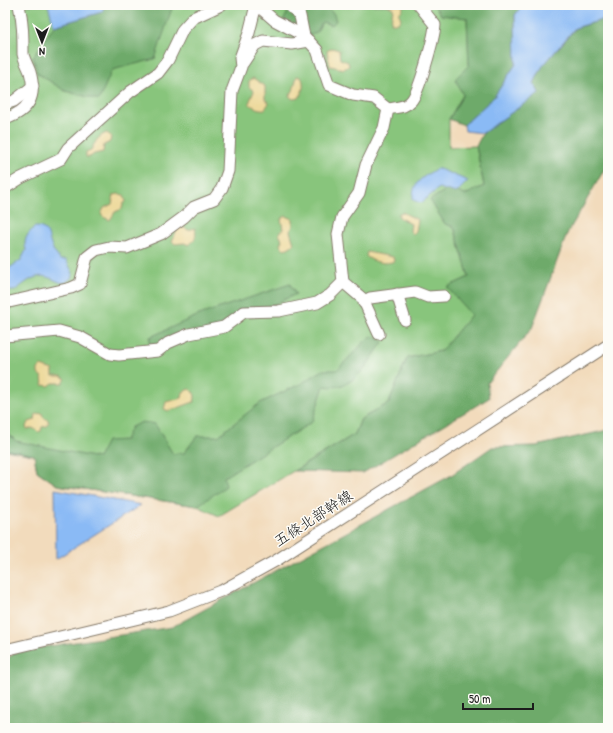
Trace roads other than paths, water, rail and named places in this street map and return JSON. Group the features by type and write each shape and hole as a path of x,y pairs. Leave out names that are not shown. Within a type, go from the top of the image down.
{"street":[{"path":"5,119 13,116 31,100 34,92 23,56 23,19 19,5"},
{"path":"5,188 21,178 61,159 68,148 130,92 158,73 168,60 183,29 193,18 222,5"},
{"path":"241,67 240,58 249,33 256,5 274,20 307,38 317,50 329,85 353,95 374,98 388,109 404,106 413,99 433,40 435,25 419,5"},
{"path":"289,5 300,16 307,38"},
{"path":"5,303 71,288 80,284 87,257 96,250 109,247 126,248 161,234 184,218 194,207 214,199 222,188 228,171 232,91 241,67 255,44 263,41 292,44 307,38"},
{"path":"5,104 14,101 33,86"},
{"path":"379,334 364,302 343,282 338,234 342,217 359,194 366,165 384,128 388,109"},
{"path":"5,336 59,331 80,337 110,354 120,355 158,351 168,343 189,334 224,327 244,312 279,311 317,302 330,295 343,282"},
{"path":"364,302 370,298 415,292 428,296 444,296"},
{"path":"397,294 405,320"},
{"name":"五條北部幹線","path":"5,650 169,611 223,590 277,560 608,346"}],"water":[{"path":"48,5 105,5 102,12 54,26"},
{"path":"523,5 608,5 608,18 575,28 542,67 534,83 539,93 483,133 465,131 464,125 494,97 516,64 515,15"},
{"path":"437,168 468,181 456,193 439,188 421,203 413,200 414,188 416,184"},
{"path":"35,227 46,231 54,252 60,260 66,260 73,273 71,278 65,283 40,276 31,279 14,291 5,291 5,271 21,260 26,250 26,237"},
{"path":"55,489 141,505 56,559"}]}
